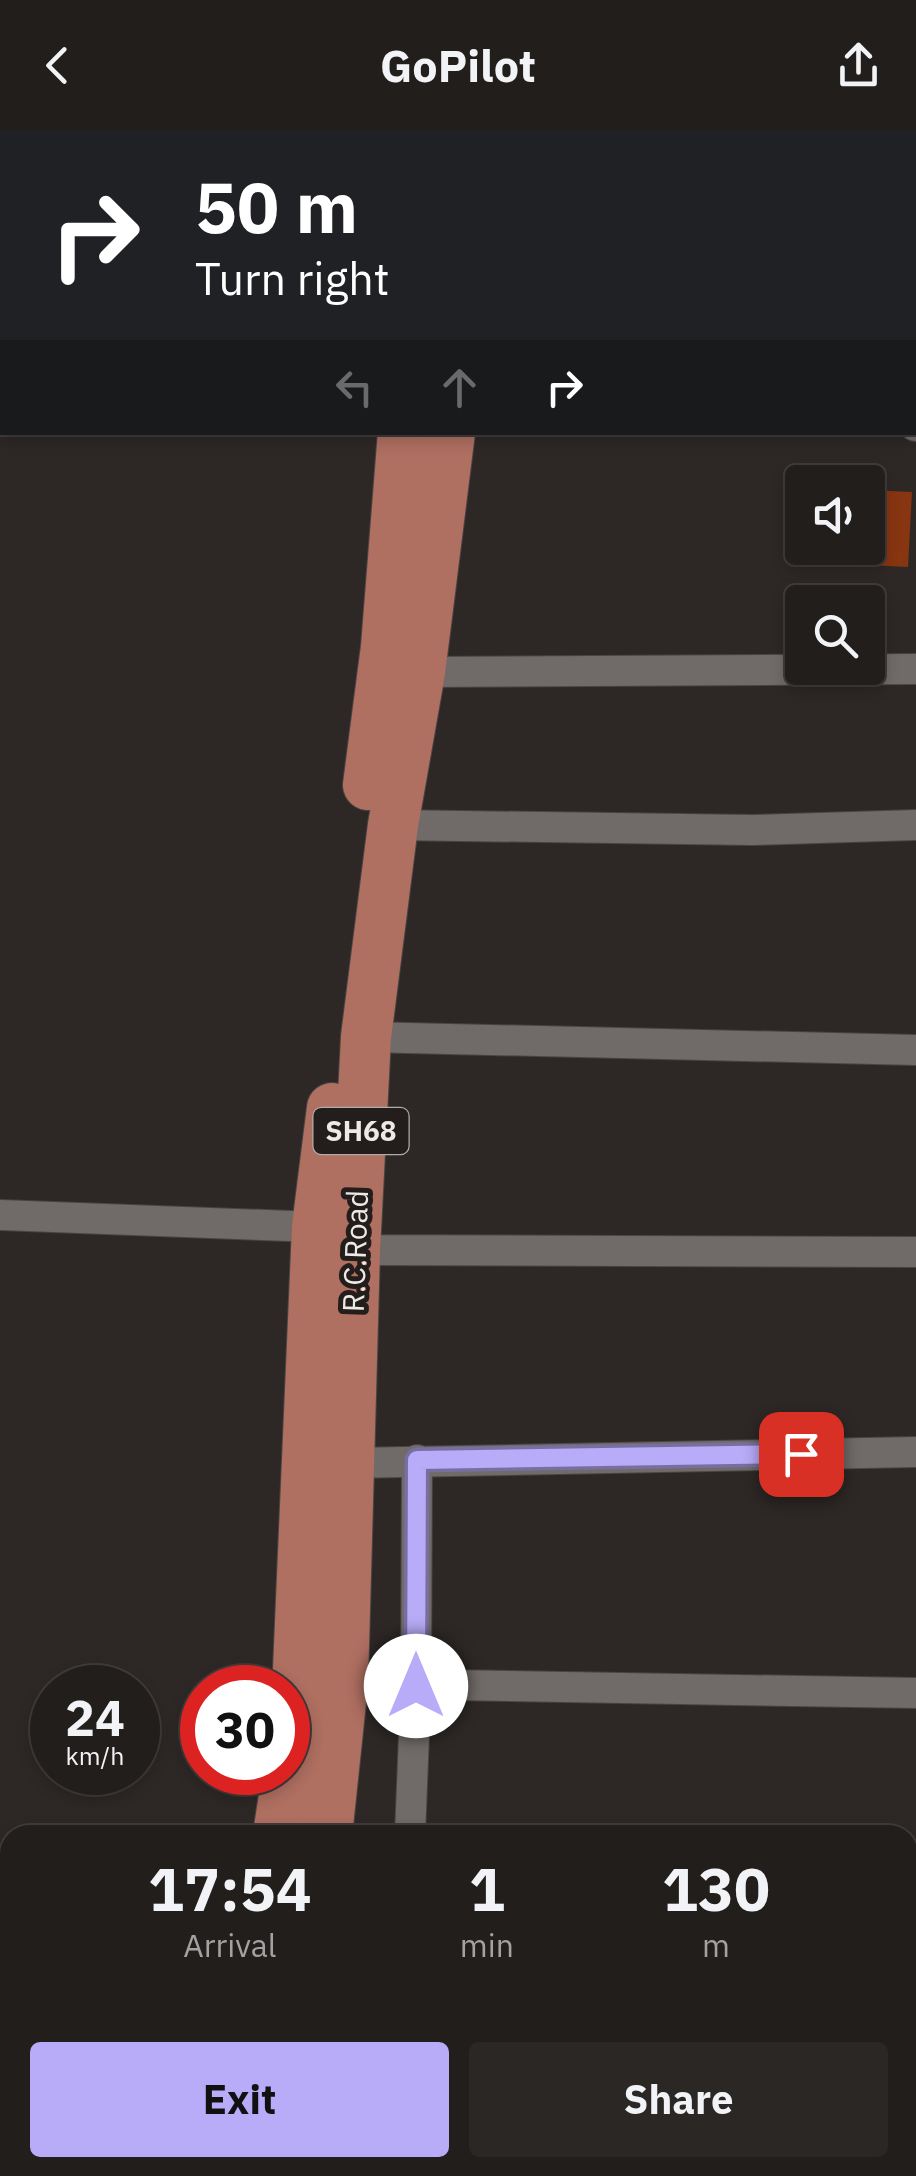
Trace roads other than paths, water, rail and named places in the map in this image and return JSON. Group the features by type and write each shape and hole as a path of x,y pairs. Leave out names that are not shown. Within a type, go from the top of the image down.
{"main road":[{"name":"R.C.Road","path":"328,1825 321,1683 336,1238 403,435"},
{"name":"R.C.Road","path":"280,1825 296,1716 321,1683 350,1463 336,1238 393,825 420,672 450,435"}],"street":[{"path":"420,672 916,669"},
{"path":"393,825 752,830 916,825"},
{"path":"366,1038 916,1050"},
{"path":"0,1215 336,1238 916,1252"},
{"path":"350,1463 916,1452"},
{"path":"410,1825 416,1686 417,1460"},
{"path":"321,1683 916,1693"}]}
